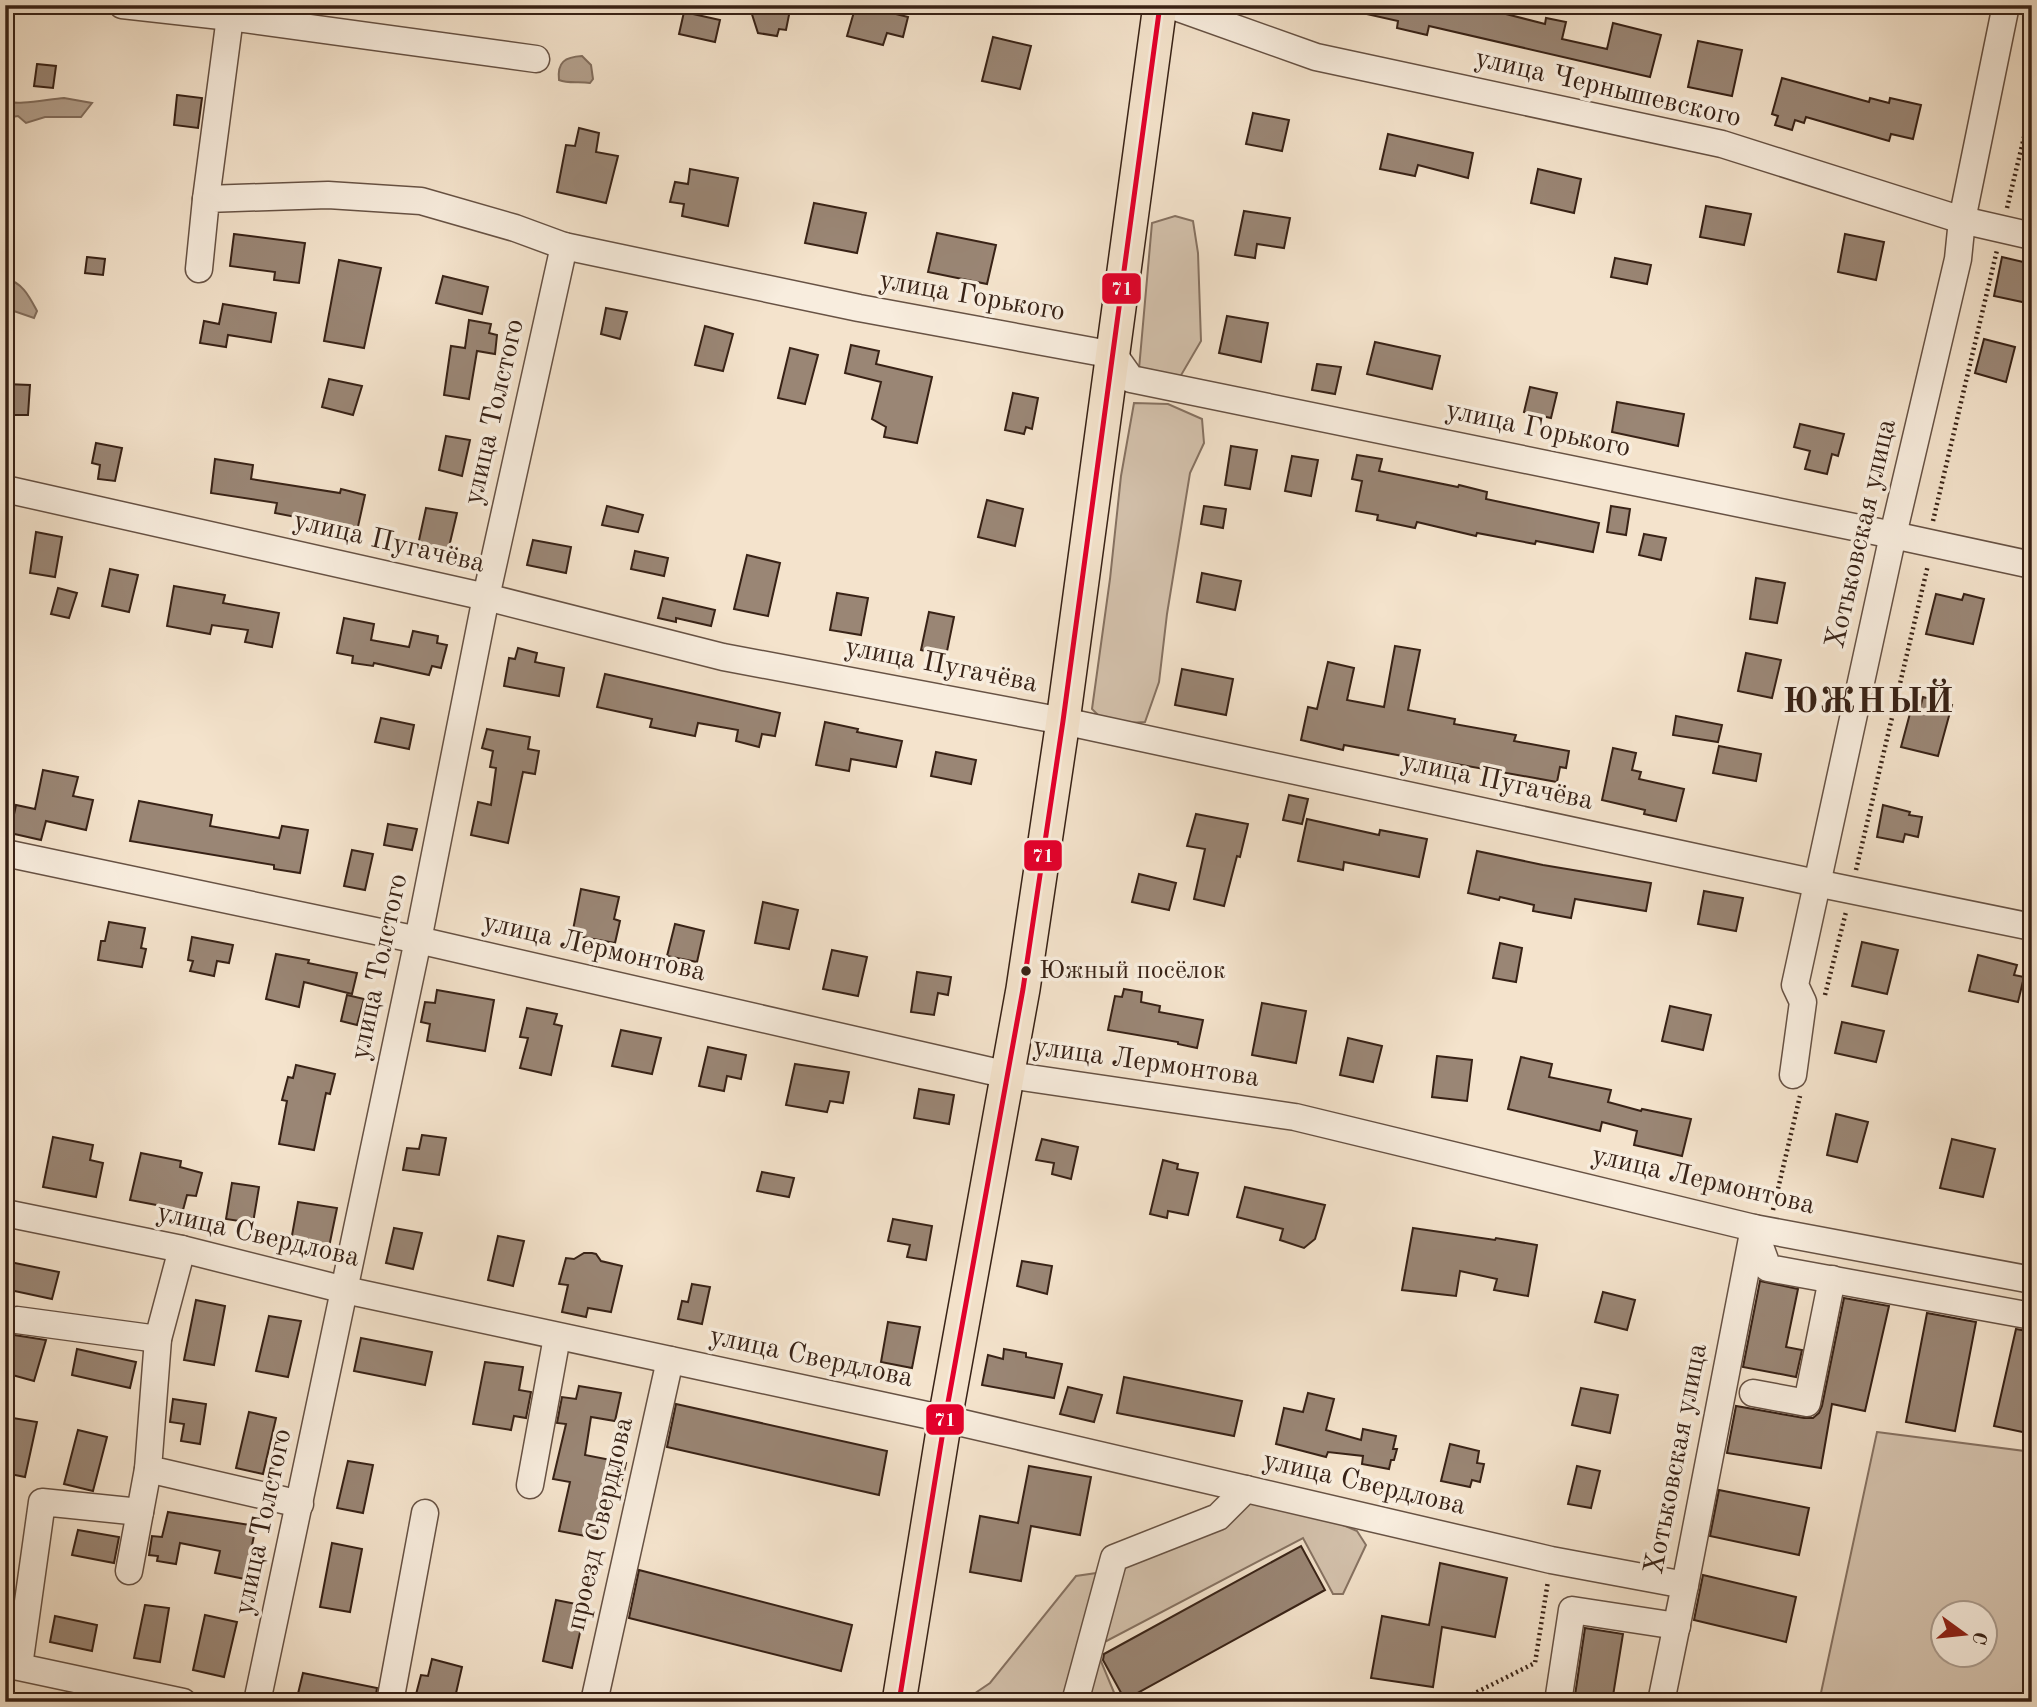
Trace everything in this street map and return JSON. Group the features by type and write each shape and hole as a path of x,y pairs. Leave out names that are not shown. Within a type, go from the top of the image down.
{"main road":[{"path":"899,1702 945,1419 1008,1075 1063,721 1160,5"}],"street":[{"path":"121,5 230,17 536,59"},
{"name":"улица Чернышевского","path":"1170,5 1317,57 1722,144 1962,220 2032,236"},
{"name":"Хотьковская улица","path":"1793,1075 1803,1002 1795,985 1893,535 1958,259 1962,220 2006,5"},
{"path":"199,269 230,17"},
{"name":"улица Горького","path":"206,199 328,195 421,201 515,228 564,246 859,308 1114,355 1131,379 2032,565"},
{"name":"улица Толстого","path":"257,1702 418,940 486,597 564,246"},
{"name":"улица Пугачёва","path":"5,489 486,597 723,657 1063,721 2032,927"},
{"name":"улица Лермонтова","path":"5,853 418,940 1008,1075 1295,1117 1754,1228 2032,1280"},
{"name":"улица Свердлова","path":"5,1213 182,1249 345,1290 557,1337 945,1419 1551,1560 1685,1585"},
{"path":"1754,1228 1768,1268 2032,1316"},
{"name":"Хотьковская улица","path":"1661,1702 1754,1228"},
{"path":"129,1571 148,1469 158,1339 182,1249"},
{"path":"1753,1393 1807,1403 1832,1279"},
{"path":"17,1320 158,1339"},
{"path":"530,1485 557,1337"},
{"name":"проезд Свердлова","path":"602,1700 670,1360"},
{"path":"148,1469 300,1504"},
{"path":"1075,1702 1114,1558 1218,1517 1246,1489"},
{"path":"140,1512 42,1502 12,1665 183,1702"},
{"path":"390,1702 425,1513"},
{"path":"1558,1702 1572,1610 1677,1626"}],"path":[{"path":"1851,890 2032,104"},
{"path":"1457,1702 1535,1663 1551,1560"}],"shaded area":[{"path":"582,56 591,65 593,79 590,83 559,80 559,69 563,62"},
{"path":"64,98 92,103 81,117 45,117 26,123 18,116 5,118 5,101 25,103"},
{"path":"1175,216 1193,221 1198,253 1201,341 1180,377 1139,369 1152,223"},
{"path":"5,278 16,283 28,295 37,311 34,318 5,308"},
{"path":"1134,403 1168,404 1202,419 1204,443 1190,473 1159,682 1145,722 1129,723 1102,719 1092,709 1121,476"},
{"path":"1877,1432 2032,1452 2032,1702 1819,1702"},
{"path":"1232,1503 1267,1503 1329,1519 1357,1531 1366,1545 1343,1594 1333,1594 1303,1538 1095,1647 1118,1702 965,1702 990,1683 1076,1576 1110,1571"}],"building":[{"path":"749,5 791,5 786,30 779,29 777,36 758,33"},
{"path":"856,5 898,5 896,14 908,17 903,37 887,33 883,45 847,36"},
{"path":"1363,5 1504,5 1502,13 1545,24 1546,18 1566,22 1562,39 1607,49 1613,23 1661,35 1650,77 1429,26 1427,35 1397,28 1398,21 1362,13"},
{"path":"684,12 720,20 715,42 679,34"},
{"path":"993,37 1031,46 1020,89 982,81"},
{"path":"1698,41 1742,50 1732,96 1688,87"},
{"path":"37,64 56,66 53,88 34,86"},
{"path":"1782,78 1869,102 1870,98 1889,103 1890,98 1921,105 1913,139 1891,134 1889,141 1806,117 1804,123 1795,120 1792,130 1775,125 1778,116 1772,114"},
{"path":"177,95 202,98 198,128 174,125"},
{"path":"1253,113 1289,120 1282,151 1246,144"},
{"path":"579,128 599,133 596,152 618,156 606,203 557,192 566,145 575,146"},
{"path":"1388,134 1473,153 1468,178 1418,165 1415,176 1380,169"},
{"path":"690,169 738,178 728,226 682,216 684,204 670,202 675,182 688,184"},
{"path":"1538,169 1581,179 1574,213 1531,203"},
{"path":"814,203 866,213 857,253 805,243"},
{"path":"1706,206 1751,214 1744,245 1700,237"},
{"path":"1244,211 1290,218 1284,248 1257,244 1255,258 1235,255"},
{"path":"937,233 996,245 987,284 928,272"},
{"path":"234,234 305,243 299,283 274,280 275,272 230,266"},
{"path":"1845,234 1884,242 1876,280 1838,272"},
{"path":"87,257 105,259 103,275 85,273"},
{"path":"2002,257 2032,264 2027,303 1994,296"},
{"path":"1615,258 1651,265 1647,284 1611,277"},
{"path":"339,260 381,268 364,348 324,341"},
{"path":"443,276 488,287 482,314 436,303"},
{"path":"223,304 276,313 271,342 228,335 226,347 200,343 204,321 219,324"},
{"path":"606,308 627,312 620,339 601,334"},
{"path":"1227,316 1268,323 1261,362 1219,353"},
{"path":"469,320 491,324 489,333 497,335 495,354 477,351 469,399 444,395 451,346 465,348"},
{"path":"705,326 733,334 723,371 695,365"},
{"path":"1984,339 2015,347 2006,382 1975,373"},
{"path":"1375,342 1440,356 1432,389 1367,374"},
{"path":"851,345 879,351 876,364 932,377 917,443 884,437 886,427 872,419 881,382 845,373"},
{"path":"790,348 818,355 805,404 778,398"},
{"path":"1317,364 1341,367 1335,394 1312,390"},
{"path":"329,379 362,386 353,415 322,407"},
{"path":"5,384 30,385 28,415 5,415"},
{"path":"1530,387 1557,393 1551,418 1524,412"},
{"path":"1013,393 1038,398 1032,429 1026,427 1024,434 1005,430"},
{"path":"1617,402 1684,414 1678,446 1612,432"},
{"path":"1800,424 1844,434 1838,456 1832,454 1827,474 1805,469 1810,451 1794,447"},
{"path":"446,436 470,440 462,476 439,470"},
{"path":"96,443 122,448 115,481 98,479 100,465 92,463"},
{"path":"1231,446 1257,450 1250,489 1225,485"},
{"path":"1357,455 1382,459 1379,471 1458,487 1459,485 1487,492 1486,499 1599,523 1593,552 1536,541 1535,544 1477,533 1476,536 1417,522 1415,528 1377,520 1378,515 1356,511 1362,481 1352,479"},
{"path":"1292,456 1318,460 1311,496 1285,491"},
{"path":"215,459 253,465 251,479 340,493 341,489 365,495 357,531 275,513 277,503 211,493"},
{"path":"987,500 1023,509 1015,546 978,537"},
{"path":"607,506 643,515 638,532 602,525"},
{"path":"1204,506 1226,509 1223,528 1201,524"},
{"path":"1611,506 1630,509 1626,535 1607,532"},
{"path":"426,508 457,513 448,551 418,545"},
{"path":"36,532 62,537 55,577 30,573"},
{"path":"1644,534 1666,538 1661,560 1639,555"},
{"path":"533,540 571,547 566,573 527,565"},
{"path":"635,551 668,558 664,576 631,569"},
{"path":"747,555 780,563 768,616 734,609"},
{"path":"110,569 138,575 129,612 102,606"},
{"path":"1202,573 1241,581 1235,610 1197,602"},
{"path":"1756,578 1785,583 1777,623 1750,619"},
{"path":"174,586 225,595 223,603 279,613 272,647 245,642 248,630 212,625 210,634 167,626"},
{"path":"58,588 77,593 69,618 51,614"},
{"path":"837,593 868,598 861,635 830,630"},
{"path":"1936,594 1962,600 1964,594 1984,599 1973,644 1926,634"},
{"path":"663,598 715,610 711,626 676,618 676,622 658,618"},
{"path":"929,612 954,617 946,656 921,650"},
{"path":"344,618 374,624 371,640 409,647 413,631 438,636 437,643 447,645 441,668 432,666 429,675 374,663 373,666 352,663 353,656 337,653"},
{"path":"1395,646 1420,650 1408,710 1455,719 1454,724 1516,735 1514,741 1569,751 1566,768 1560,767 1557,782 1344,745 1343,750 1301,740 1308,707 1317,709 1328,662 1354,668 1347,700 1384,707"},
{"path":"518,648 537,653 535,662 564,668 559,696 504,686 509,658 515,659"},
{"path":"1746,653 1781,660 1772,698 1738,691"},
{"path":"1182,669 1233,679 1226,715 1175,705"},
{"path":"605,674 780,713 775,736 762,734 759,747 736,741 738,730 698,723 695,736 650,727 652,719 597,707"},
{"path":"1923,697 1952,705 1938,756 1901,747 1912,706 1920,708"},
{"path":"1676,716 1722,725 1718,742 1673,735"},
{"path":"381,718 414,725 409,749 375,742"},
{"path":"825,722 902,741 896,767 851,759 849,771 816,765"},
{"path":"487,729 530,737 528,749 539,751 535,774 523,772 508,843 471,835 478,802 491,805 496,768 490,767 493,751 482,748"},
{"path":"1719,746 1761,754 1756,781 1713,773"},
{"path":"1613,748 1636,753 1632,770 1641,772 1639,779 1684,789 1676,821 1644,814 1645,810 1602,800"},
{"path":"936,752 976,760 971,784 931,776"},
{"path":"43,770 78,777 73,796 93,800 86,830 46,821 41,840 10,833 16,805 35,809"},
{"path":"1289,795 1308,799 1302,824 1283,820"},
{"path":"139,801 212,815 210,826 279,838 282,826 308,830 300,873 274,869 274,865 130,841"},
{"path":"1883,805 1922,817 1918,837 1905,834 1903,842 1877,837"},
{"path":"1196,814 1248,824 1224,906 1194,899 1205,849 1187,846"},
{"path":"1307,819 1379,835 1380,830 1427,839 1419,877 1344,862 1343,870 1298,861"},
{"path":"388,824 417,829 412,850 384,845"},
{"path":"352,850 373,854 365,890 344,886"},
{"path":"1477,851 1651,883 1646,911 1575,899 1571,918 1533,911 1534,905 1468,893"},
{"path":"1139,874 1176,883 1169,910 1132,902"},
{"path":"581,889 619,897 614,919 620,921 615,943 572,935"},
{"path":"1704,891 1743,898 1736,931 1698,924"},
{"path":"763,902 798,910 789,949 755,943"},
{"path":"109,922 145,928 141,948 146,949 142,967 98,960 101,941 105,941"},
{"path":"675,924 704,931 697,962 667,956"},
{"path":"192,937 233,945 229,963 217,961 214,976 190,971 193,961 188,960"},
{"path":"1862,942 1898,950 1887,994 1852,986"},
{"path":"1500,943 1522,948 1516,982 1493,978"},
{"path":"832,950 867,957 858,996 823,989"},
{"path":"276,954 357,973 352,994 304,982 299,1007 266,999"},
{"path":"1978,955 2017,965 2014,975 2024,977 2018,1002 1969,991"},
{"path":"917,972 951,977 948,995 938,993 934,1015 911,1012"},
{"path":"1124,989 1142,992 1141,1002 1160,1006 1159,1012 1203,1020 1197,1048 1178,1042 1108,1030 1115,996 1122,997"},
{"path":"437,990 494,1000 485,1051 427,1041 430,1024 421,1022 425,1002 435,1003"},
{"path":"347,995 364,999 357,1025 341,1021"},
{"path":"1262,1003 1306,1011 1296,1063 1252,1055"},
{"path":"1670,1006 1711,1015 1703,1050 1662,1041"},
{"path":"527,1008 557,1014 554,1024 562,1026 551,1075 520,1068 528,1038 520,1037"},
{"path":"1842,1022 1884,1031 1876,1062 1835,1053"},
{"path":"621,1030 661,1038 652,1074 612,1066"},
{"path":"1348,1038 1382,1046 1373,1082 1340,1075"},
{"path":"708,1047 746,1055 741,1079 727,1076 724,1091 699,1086"},
{"path":"1437,1056 1472,1060 1467,1101 1432,1097"},
{"path":"1521,1057 1552,1064 1549,1077 1611,1090 1608,1102 1641,1111 1642,1109 1691,1119 1682,1156 1634,1145 1637,1131 1602,1122 1600,1131 1508,1109"},
{"path":"795,1064 849,1072 843,1103 830,1101 827,1112 786,1105"},
{"path":"296,1065 335,1074 330,1094 326,1093 314,1150 279,1144 287,1101 282,1100 288,1077 293,1078"},
{"path":"919,1089 954,1095 949,1124 914,1118"},
{"path":"1836,1114 1868,1122 1857,1162 1827,1155"},
{"path":"422,1135 446,1138 439,1175 403,1170 407,1148 419,1149"},
{"path":"53,1137 93,1145 90,1160 103,1163 96,1197 43,1187"},
{"path":"1042,1139 1078,1147 1071,1179 1052,1174 1054,1163 1036,1160"},
{"path":"1952,1139 1995,1149 1983,1197 1940,1188"},
{"path":"141,1153 181,1161 180,1167 202,1173 196,1196 187,1195 183,1210 130,1200"},
{"path":"1163,1160 1178,1164 1177,1169 1198,1173 1188,1215 1168,1211 1167,1218 1150,1214"},
{"path":"762,1172 794,1178 789,1197 757,1191"},
{"path":"232,1183 259,1187 253,1223 226,1219"},
{"path":"1245,1187 1325,1205 1315,1239 1304,1248 1280,1240 1283,1229 1237,1217"},
{"path":"298,1202 337,1208 329,1247 291,1241"},
{"path":"893,1219 932,1226 926,1260 907,1257 910,1245 888,1241"},
{"path":"394,1228 422,1233 413,1269 386,1263"},
{"path":"1413,1228 1537,1245 1528,1296 1494,1290 1497,1279 1460,1271 1456,1296 1402,1290"},
{"path":"498,1236 524,1241 513,1286 488,1280"},
{"path":"584,1253 596,1254 601,1261 622,1266 611,1312 588,1308 586,1317 562,1312 568,1285 559,1284 566,1258 574,1259"},
{"path":"5,1261 59,1272 52,1299 5,1289"},
{"path":"1022,1261 1052,1266 1047,1294 1017,1286"},
{"path":"1760,1281 1798,1289 1786,1347 1802,1350 1796,1377 1743,1367"},
{"path":"692,1284 710,1287 702,1324 678,1319 682,1301 688,1302"},
{"path":"1603,1292 1635,1300 1627,1330 1595,1322"},
{"path":"1844,1298 1889,1306 1865,1411 1832,1404 1821,1468 1727,1453 1736,1406 1804,1418 1813,1418 1819,1413"},
{"path":"196,1300 225,1306 214,1365 184,1360"},
{"path":"1927,1313 1976,1322 1955,1431 1906,1422"},
{"path":"269,1316 301,1321 288,1377 256,1371"},
{"path":"888,1322 920,1327 912,1368 881,1362"},
{"path":"2016,1329 2032,1332 2032,1434 1994,1426"},
{"path":"14,1335 46,1340 34,1381 5,1373"},
{"path":"361,1338 432,1352 425,1385 354,1371"},
{"path":"77,1349 136,1362 130,1388 72,1375"},
{"path":"1004,1349 1026,1353 1026,1357 1062,1364 1054,1398 982,1385 988,1355 1003,1359"},
{"path":"485,1362 523,1367 519,1390 531,1392 526,1418 514,1416 511,1430 473,1424"},
{"path":"1124,1377 1242,1401 1234,1436 1117,1413"},
{"path":"579,1386 621,1393 615,1421 591,1417 585,1455 626,1463 622,1480 609,1478 596,1538 559,1531 570,1482 553,1479 566,1424 557,1423 562,1397 576,1399"},
{"path":"1068,1387 1102,1395 1094,1422 1060,1414"},
{"path":"1581,1388 1618,1395 1610,1433 1572,1425"},
{"path":"1308,1393 1334,1399 1326,1430 1361,1440 1363,1429 1396,1436 1393,1449 1397,1449 1389,1469 1362,1464 1363,1456 1328,1452 1326,1457 1276,1444 1284,1408 1303,1412"},
{"path":"173,1399 206,1404 200,1444 181,1441 184,1424 170,1422"},
{"path":"676,1404 887,1451 879,1495 667,1447"},
{"path":"249,1412 276,1418 263,1474 236,1468"},
{"path":"7,1417 37,1422 25,1477 5,1473"},
{"path":"78,1430 107,1437 93,1491 64,1484"},
{"path":"1450,1444 1479,1451 1477,1463 1484,1464 1480,1482 1472,1480 1470,1487 1441,1481"},
{"path":"348,1461 373,1465 363,1513 337,1508"},
{"path":"1029,1466 1091,1477 1080,1535 1031,1526 1021,1581 970,1572 980,1516 1018,1523"},
{"path":"1577,1466 1600,1471 1591,1508 1568,1504"},
{"path":"1719,1490 1809,1508 1799,1555 1710,1536"},
{"path":"168,1512 256,1526 245,1579 215,1573 220,1551 180,1543 176,1564 157,1561 158,1556 149,1555 152,1536 162,1537"},
{"path":"78,1530 119,1537 114,1563 72,1555"},
{"path":"332,1543 362,1549 350,1612 320,1607"},
{"path":"1301,1546 1325,1590 1125,1700 1103,1660 1104,1654"},
{"path":"1440,1563 1507,1578 1495,1637 1442,1627 1433,1687 1371,1678 1382,1616 1429,1625"},
{"path":"639,1570 852,1625 841,1671 629,1618"},
{"path":"1703,1575 1796,1597 1786,1642 1694,1620"},
{"path":"556,1600 586,1606 572,1668 543,1661"},
{"path":"145,1605 169,1608 160,1662 134,1658"},
{"path":"205,1615 237,1622 224,1677 193,1670"},
{"path":"55,1616 97,1625 92,1651 50,1642"},
{"path":"1585,1628 1623,1634 1612,1702 1574,1702"},
{"path":"432,1659 462,1667 454,1702 414,1702 421,1675 428,1676"},
{"path":"303,1673 377,1688 375,1702 296,1702"}],"transit line":[{"name":"71","path":"899,1702 945,1419 1023,989 1063,721 1160,5"}],"place":[{"name":"Южный посёлок","path":"1026,971"}],"district":[{"name":"ЮЖНЫЙ","path":"1869,702"}]}
